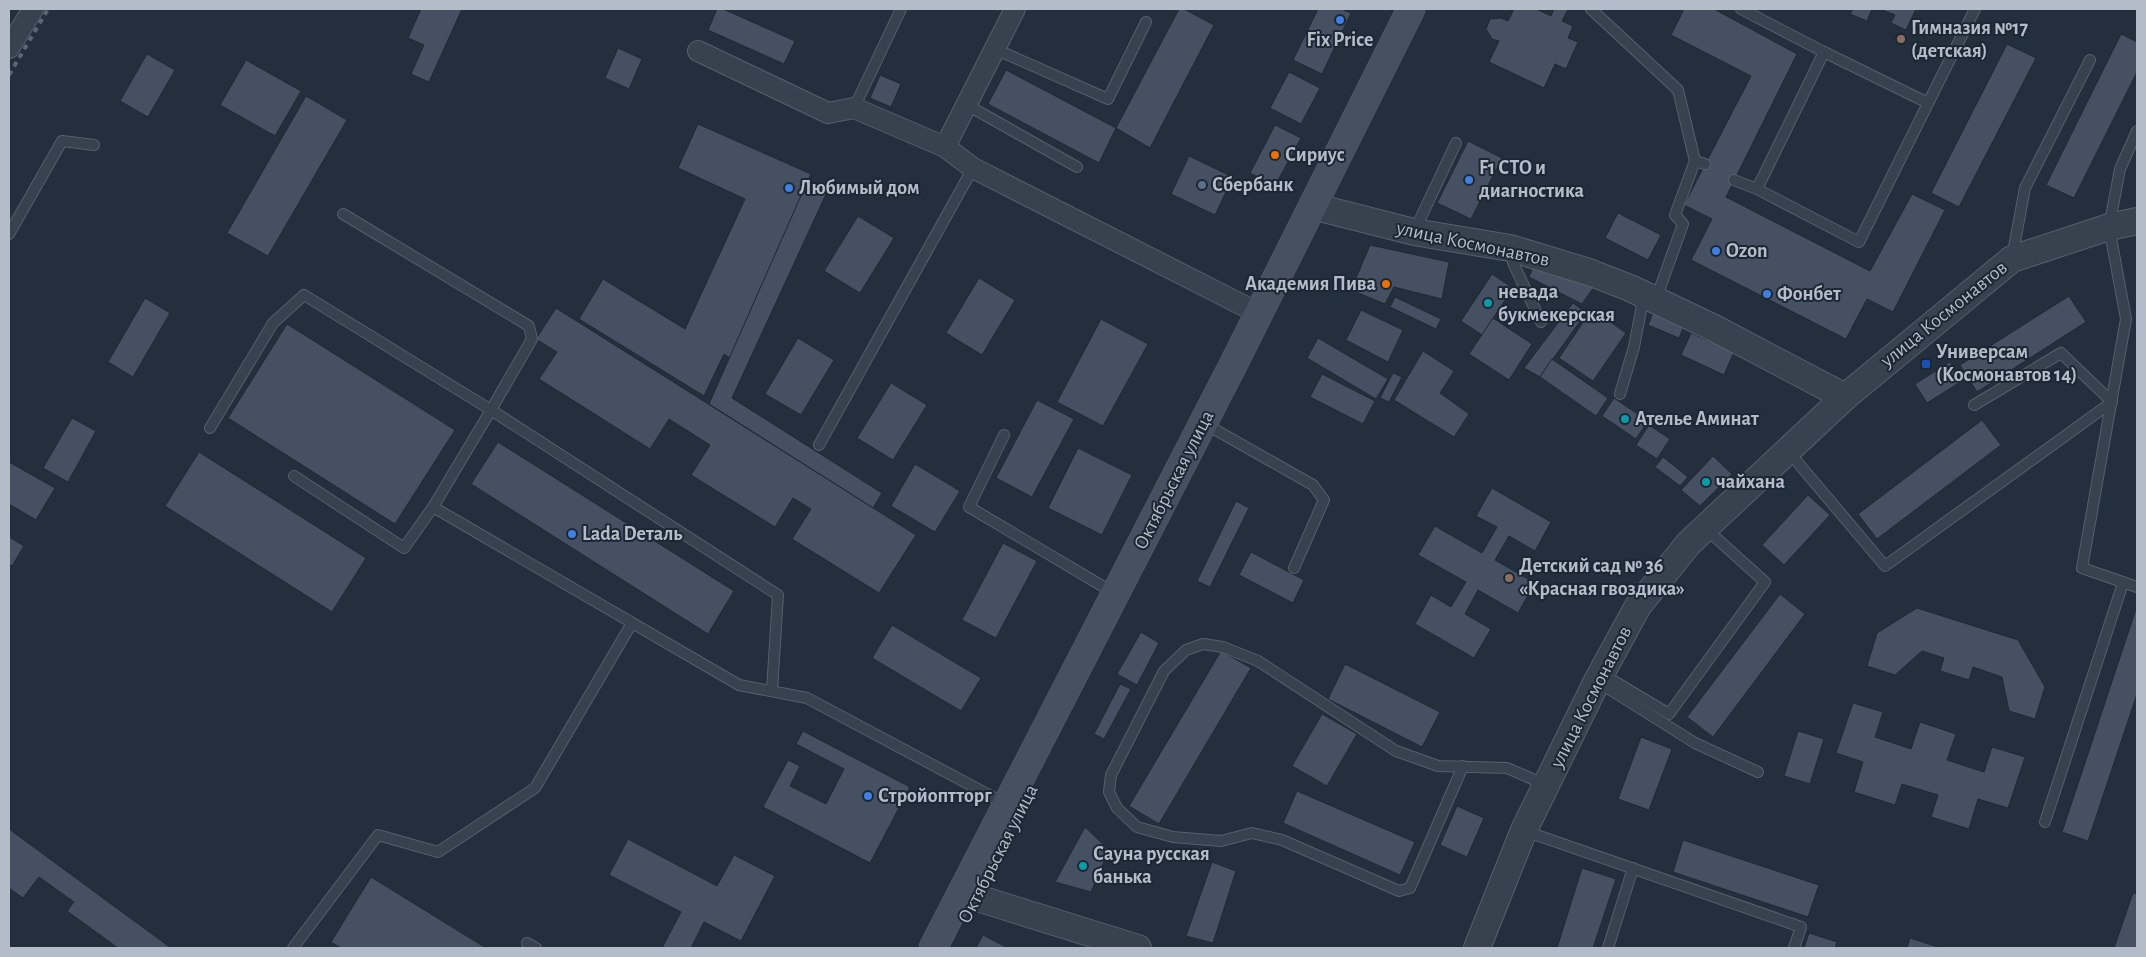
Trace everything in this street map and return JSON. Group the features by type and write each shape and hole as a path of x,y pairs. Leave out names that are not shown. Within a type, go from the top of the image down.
{"main road":[{"name":"Октябрьская улица","path":"933,948 968,895 1214,429 1411,9"},
{"name":"Октябрьская улица","path":"950,948 968,895 1007,804 1258,313 1318,208 1424,9"}],"street":[{"path":"9,48 33,9"},
{"path":"945,147 1015,9"},
{"path":"698,51 828,113 854,108 945,147 974,168 1258,313"},
{"name":"улица Космонавтов","path":"1318,208 1414,232 1510,248 1589,272 1630,288 1714,328 1845,397"},
{"name":"улица Космонавтов","path":"1477,948 1524,830 1599,677 1638,606 1689,543 1845,397 2012,259 2137,221"},
{"path":"968,895 1138,948"}],"lane":[{"path":"854,108 901,9"},
{"path":"1591,9 1678,90 1695,161 1675,215 1682,224 1656,300"},
{"path":"1741,9 1928,103"},
{"path":"1734,180 1757,189 1859,242 1975,9"},
{"path":"995,49 1108,100 1146,22"},
{"path":"1757,189 1824,52"},
{"path":"2012,259 2025,188 2090,60"},
{"path":"967,105 1077,167"},
{"path":"2137,131 2120,169 2109,228 2126,319 2082,568 2137,588"},
{"path":"9,234 62,141 94,145"},
{"path":"1414,232 1456,143"},
{"path":"1695,161 1705,164"},
{"path":"819,445 974,168"},
{"path":"294,476 404,548 433,507 532,339 529,326 343,214"},
{"path":"1510,248 1514,265 1541,322"},
{"path":"1620,394 1634,347 1642,306 1630,288"},
{"path":"210,428 273,323 304,295 491,410 778,595 772,691"},
{"path":"1974,406 2061,352 2112,402"},
{"path":"1788,451 1885,566 2112,402"},
{"path":"1214,429 1312,485 1324,500 1294,568"},
{"path":"1004,435 969,507 1115,593"},
{"path":"433,507 740,685 807,698 1007,804"},
{"path":"1599,677 1670,714 1766,582 1705,528"},
{"path":"2045,822 2123,583"},
{"path":"293,948 378,835 438,852 535,788 632,623"},
{"path":"1463,766 1410,888 1399,891 1282,840 1267,836 1252,833 1220,841 1173,837 1137,826 1117,808 1109,792 1112,776 1164,671 1186,650 1203,644 1223,647 1258,661 1396,751 1438,766 1463,766 1507,768 1546,785"},
{"path":"1599,677 1694,743 1758,772"},
{"path":"1524,830 1801,926 1794,948"},
{"path":"1608,948 1633,868"}],"building":[{"path":"421,9 462,9 429,82 411,74 424,45 408,38"},
{"path":"717,9 723,9 795,41 784,64 708,30"},
{"path":"1179,9 1184,9 1214,25 1150,148 1116,128"},
{"path":"1318,9 1341,9 1351,13 1322,74 1293,60"},
{"path":"1514,9 1536,9 1551,16 1554,9 1568,9 1562,21 1573,26 1568,38 1578,42 1566,69 1555,64 1544,88 1489,62 1499,41 1492,39 1486,29 1490,19 1501,18 1508,21"},
{"path":"1684,9 1714,9 1797,54 1726,197 1870,271 1912,194 1945,210 1893,312 1867,299 1846,339 1691,260 1712,219 1684,205 1751,76 1671,35"},
{"path":"1853,9 1872,9 1867,21 1850,14"},
{"path":"1880,9 1916,9 1906,30 1891,23 1895,15"},
{"path":"2121,34 2137,42 2137,72 2074,198 2046,185"},
{"path":"2007,44 2036,58 1959,207 1931,193"},
{"path":"618,48 642,59 629,89 605,78"},
{"path":"147,54 175,70 148,117 120,101"},
{"path":"246,60 301,91 275,136 220,105"},
{"path":"1006,70 1116,128 1099,163 988,104"},
{"path":"1289,72 1320,88 1301,124 1270,108"},
{"path":"880,75 901,84 891,107 870,98"},
{"path":"306,96 347,120 268,256 227,233"},
{"path":"698,124 811,174 730,358 724,354 704,396 579,319 603,279 685,329 745,199 678,168"},
{"name":"Сириус","path":"1275,125 1301,138 1275,186 1250,173"},
{"name":"F1 СТО и диагностика","path":"1468,141 1502,158 1471,219 1437,203"},
{"name":"Сбербанк","path":"1189,156 1233,177 1215,215 1171,194"},
{"path":"807,182 827,192 732,398 882,493 873,508 709,404"},
{"path":"1618,213 1661,235 1648,260 1605,238"},
{"path":"858,216 894,238 860,293 824,271"},
{"path":"1370,245 1449,262 1442,299 1394,287 1385,304 1351,290"},
{"path":"1537,258 1596,284 1582,304 1529,277"},
{"name":"невада букмекерская","path":"1492,274 1513,288 1482,335 1461,321"},
{"path":"979,278 1015,300 982,355 946,333"},
{"path":"2069,296 2086,322 1977,392 1960,365"},
{"path":"1395,297 1441,319 1436,329 1390,307"},
{"path":"145,298 170,313 133,377 108,362"},
{"path":"1573,303 1586,313 1540,377 1524,368"},
{"path":"556,308 916,535 879,593 792,539 811,509 793,498 775,527 691,475 710,445 669,419 650,449 539,379 557,352 536,339"},
{"path":"1592,309 1626,333 1593,381 1559,358"},
{"path":"1361,310 1403,330 1388,362 1346,340"},
{"path":"1653,313 1684,326 1679,338 1648,325"},
{"path":"1493,318 1532,344 1509,380 1469,354"},
{"path":"1101,319 1148,344 1103,426 1057,402"},
{"path":"287,324 455,430 395,524 228,418"},
{"path":"1691,333 1734,352 1724,375 1681,355"},
{"path":"798,338 834,360 801,415 765,394"},
{"path":"1318,338 1388,379 1376,399 1307,358"},
{"path":"1423,351 1454,371 1440,393 1469,414 1454,437 1394,400"},
{"path":"1552,359 1608,398 1596,416 1540,377"},
{"path":"1950,362 1962,381 1927,403 1915,384"},
{"path":"1393,373 1402,377 1389,402 1380,398"},
{"path":"1322,374 1375,401 1363,424 1310,397"},
{"path":"891,383 927,405 893,460 857,438"},
{"name":"Ателье Аминат","path":"1614,398 1648,421 1636,439 1602,416"},
{"path":"1037,400 1074,419 1032,497 996,478"},
{"path":"72,418 96,431 68,482 43,468"},
{"path":"1982,420 2001,445 1877,539 1858,514"},
{"path":"1649,425 1670,439 1657,459 1636,445"},
{"path":"498,442 734,591 708,634 471,484"},
{"path":"1078,448 1132,475 1102,535 1048,508"},
{"path":"199,452 366,558 332,612 165,506"},
{"name":"чайхана","path":"1713,456 1732,474 1700,506 1681,490"},
{"path":"1663,457 1688,477 1680,486 1655,467"},
{"path":"9,462 55,488 36,520 9,504"},
{"path":"915,464 960,491 935,532 891,506"},
{"path":"1492,488 1551,522 1535,551 1509,536 1495,560 1535,583 1518,613 1478,590 1465,614 1491,629 1474,658 1415,624 1431,595 1451,607 1466,582 1418,555 1435,526 1482,553 1497,527 1476,516"},
{"path":"1808,495 1830,515 1784,565 1762,545"},
{"path":"1236,501 1249,508 1210,587 1197,581"},
{"path":"9,537 24,546 12,566 9,564"},
{"path":"1003,543 1037,561 996,638 962,620"},
{"path":"1251,552 1304,580 1293,603 1239,575"},
{"path":"1780,594 1805,614 1713,737 1687,717"},
{"path":"2137,606 2137,694 2088,841 2062,832"},
{"path":"1917,608 2018,640 2045,687 2035,719 2009,711 2002,677 1973,667 1969,680 1940,671 1944,658 1922,651 1895,675 1867,666 1877,633"},
{"path":"892,625 981,678 961,711 872,658"},
{"path":"1141,632 1159,643 1137,685 1117,674"},
{"path":"1221,651 1251,668 1159,824 1129,806"},
{"path":"1345,664 1440,712 1422,747 1328,699"},
{"path":"1120,684 1131,689 1104,739 1094,734"},
{"path":"1853,703 1883,712 1875,737 1911,749 1920,722 1956,734 1947,760 1984,772 1992,747 2025,757 2008,808 1978,799 1969,829 1931,817 1938,795 1902,784 1895,805 1854,792 1863,762 1836,753"},
{"path":"1322,714 1357,734 1327,786 1292,766"},
{"name":"Стройоптторг","path":"803,731 910,787 870,863 763,807 788,760 800,766 790,786 826,804 844,769 796,744"},
{"path":"1798,731 1824,739 1810,784 1784,776"},
{"path":"1641,737 1672,749 1649,810 1618,799"},
{"path":"1297,791 1415,842 1400,875 1283,823"},
{"path":"1457,806 1484,818 1467,857 1440,845"},
{"name":"Сауна русская банька","path":"1085,827 1109,850 1091,892 1055,882"},
{"path":"9,829 171,948 118,948 67,911 74,902 39,877 23,898 9,888"},
{"path":"628,839 717,886 734,855 775,876 741,941 704,922 691,948 662,948 681,912 609,875"},
{"path":"1683,840 1819,885 1808,917 1673,872"},
{"path":"1212,862 1236,871 1213,943 1186,936"},
{"path":"1582,868 1616,879 1593,948 1557,948"},
{"path":"371,877 486,948 341,948 331,942"},
{"path":"2133,893 2137,894 2137,948 2114,948"},
{"path":"1809,933 1837,942 1835,948 1804,948"},
{"path":"983,935 1008,948 976,948"},
{"path":"1910,938 1941,948 1907,948"}],"railway":[{"path":"9,75 48,9"}],"place":[{"name":"Fix Price","path":"1340,20"},
{"name":"Гимназия №17 (детская)","path":"1901,39"},
{"name":"Сириус","path":"1275,155"},
{"name":"F1 СТО и диагностика","path":"1469,180"},
{"name":"Сбербанк","path":"1202,185"},
{"name":"Любимый дом","path":"789,188"},
{"name":"Ozon","path":"1716,251"},
{"name":"Академия Пива","path":"1386,284"},
{"name":"Фонбет","path":"1767,294"},
{"name":"невада букмекерская","path":"1488,303"},
{"name":"Универсам (Космонавтов 14)","path":"1926,364"},
{"name":"Ателье Аминат","path":"1625,419"},
{"name":"чайхана","path":"1706,482"},
{"name":"Lada Dеталь","path":"572,534"},
{"name":"Детский сад № 36 «Красная гвоздика»","path":"1509,578"},
{"name":"Стройоптторг","path":"868,796"},
{"name":"Сауна русская банька","path":"1083,866"}]}
